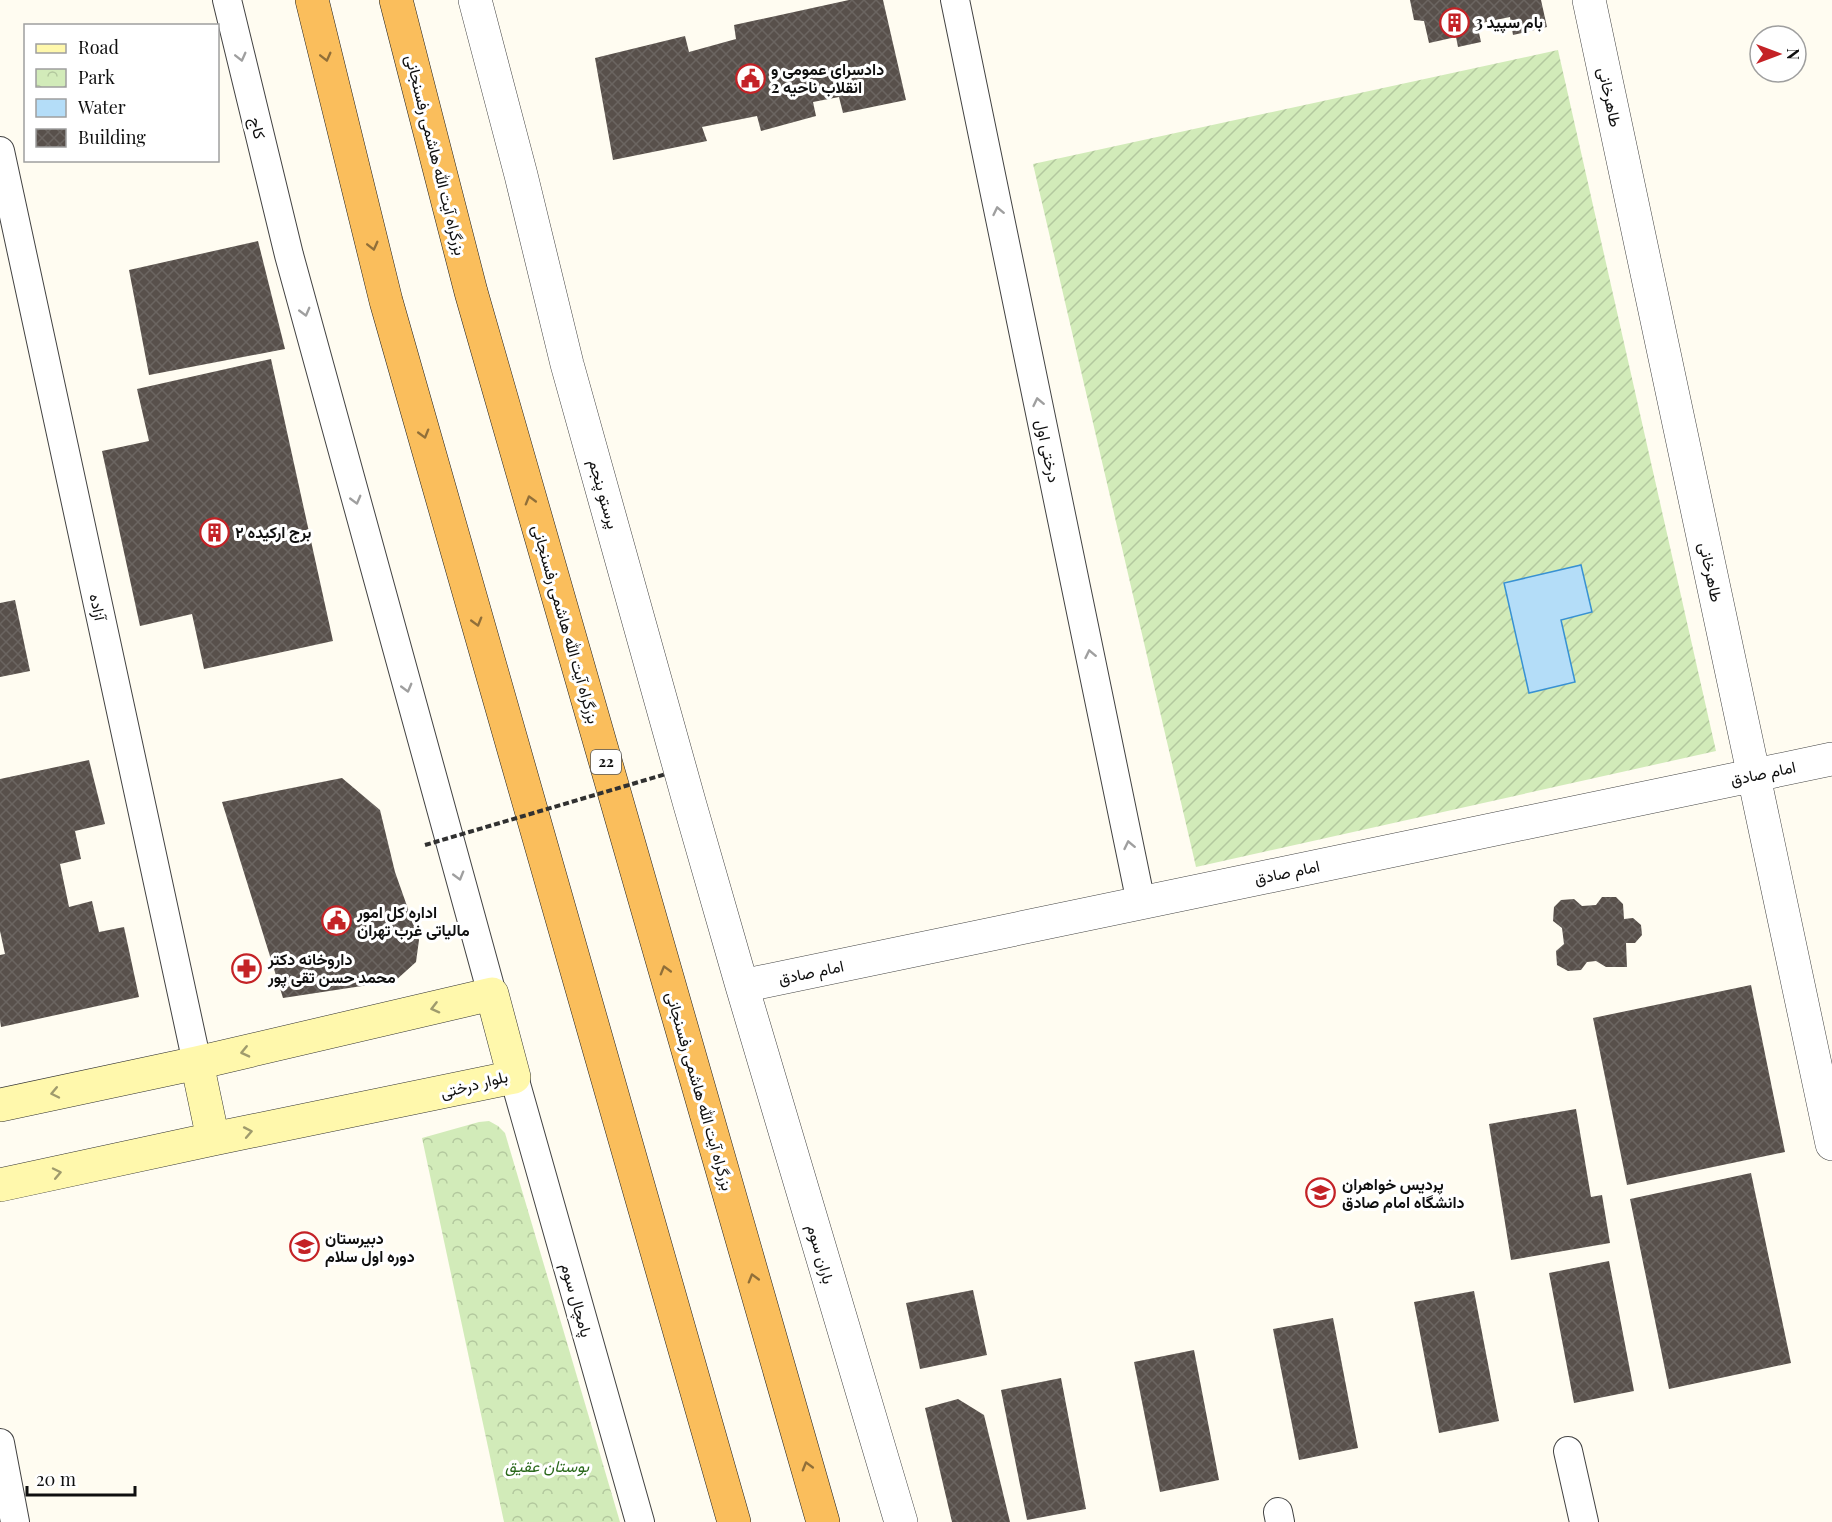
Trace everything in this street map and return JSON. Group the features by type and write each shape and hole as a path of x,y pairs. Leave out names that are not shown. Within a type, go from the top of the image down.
{"highway":[{"path":"312,0 386,301 734,1522"},
{"name":"بزرگراه آیت الله هاشمی رفسنجانی","path":"396,0 471,292 823,1522"}],"main road":[{"path":"0,1105 197,1063 492,994"},
{"name":"بلوار درختی","path":"0,1185 514,1077 492,994"},
{"path":"197,1063 213,1139"}],"street":[{"name":"کاج","path":"227,0 289,255 492,994"},
{"name":"پرستو پنجم","path":"475,0 567,364 742,986"},
{"name":"درختی اول","path":"955,0 1141,903"},
{"name":"طاهرخانی","path":"1589,0 1832,1144"},
{"name":"آزاده","path":"0,151 197,1063"},
{"name":"امام صادق","path":"742,986 1832,759"},
{"name":"باران سوم","path":"742,986 901,1522"},
{"name":"پامچال سوم","path":"514,1077 640,1522"},
{"path":"0,1443 15,1522"},
{"path":"1569,1451 1584,1522"}],"path":[{"path":"425,845 666,774"}],"green space":[{"path":"1558,50 1716,751 1196,867 1033,164"},
{"name":"بوستان عقیق","path":"489,1121 505,1133 620,1522 504,1522 422,1138"}],"water":[{"path":"1581,565 1592,612 1561,620 1575,682 1529,693 1504,583"}],"building":[{"name":"دادسرای عمومی و انقلاب ناحیه 2","path":"849,0 883,0 906,100 843,113 839,97 813,102 816,116 761,131 757,116 702,127 707,141 613,160 595,58 685,36 689,52 736,39 734,25"},
{"name":"بام سپید 3","path":"1410,0 1541,0 1547,27 1513,35 1510,17 1477,24 1481,42 1458,47 1456,37 1429,43 1424,21 1414,20"},
{"path":"258,241 285,349 149,375 129,270"},
{"name":"برج ارکیده ۲","path":"271,359 333,641 204,669 192,614 140,626 102,451 149,441 137,389"},
{"path":"15,600 30,671 0,677 0,603"},
{"path":"89,760 105,824 75,831 81,859 60,864 69,907 92,901 99,932 124,927 139,997 1,1027 0,955 5,954 0,931 0,779"},
{"path":"342,778 380,810 395,872 419,940 416,962 395,981 283,998 222,802"},
{"path":"1602,897 1616,897 1623,904 1624,919 1633,918 1641,925 1642,935 1635,943 1626,943 1627,967 1606,967 1596,961 1587,962 1581,970 1568,971 1557,965 1556,951 1564,944 1562,928 1553,921 1554,907 1561,900 1574,899 1582,906 1596,905"},
{"path":"1751,985 1785,1152 1627,1185 1593,1018"},
{"path":"1576,1109 1591,1197 1602,1195 1610,1243 1511,1260 1489,1124"},
{"path":"1751,1173 1791,1363 1669,1389 1630,1199"},
{"path":"1609,1261 1634,1391 1574,1403 1549,1273"},
{"path":"973,1290 987,1355 920,1369 906,1303"},
{"path":"1474,1291 1499,1421 1439,1433 1414,1302"},
{"path":"1333,1318 1358,1448 1299,1460 1273,1329"},
{"path":"1194,1350 1219,1480 1160,1492 1134,1362"},
{"path":"1061,1378 1086,1509 1027,1520 1001,1390"},
{"path":"958,1399 984,1415 1010,1522 952,1522 925,1408"}],"place":[{"name":"بام سپید 3","path":"1454,22"},
{"name":"دادسرای عمومی و انقلاب ناحیه 2","path":"750,78"},
{"name":"برج ارکیده ۲","path":"214,532"},
{"name":"اداره کل امور مالیاتی غرب تهران","path":"336,921"},
{"name":"داروخانه دکتر محمد حسن تقی پور","path":"247,968"},
{"name":"پردیس خواهران دانشگاه امام صادق","path":"1321,1193"},
{"name":"دبیرستان دوره اول سلام","path":"304,1247"}]}
